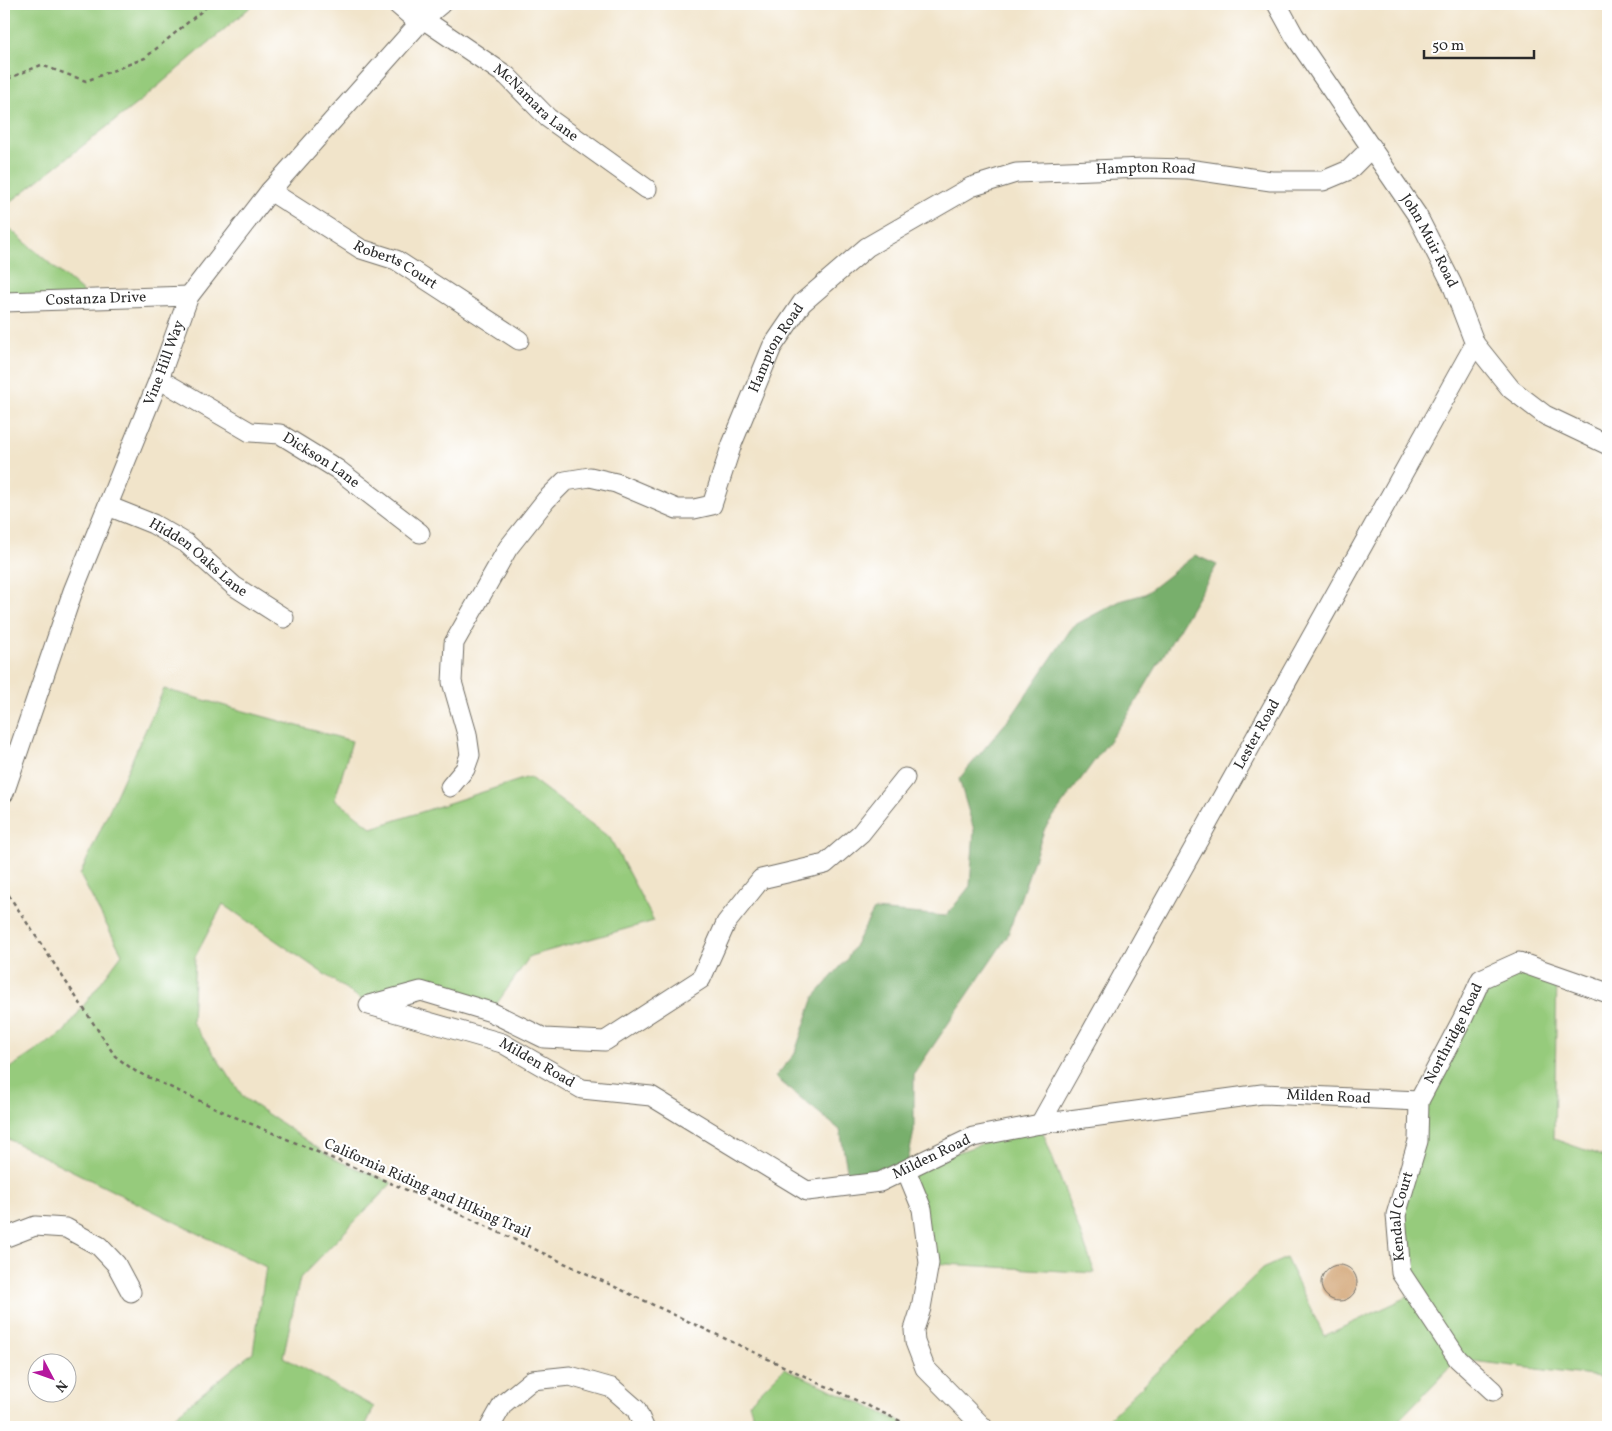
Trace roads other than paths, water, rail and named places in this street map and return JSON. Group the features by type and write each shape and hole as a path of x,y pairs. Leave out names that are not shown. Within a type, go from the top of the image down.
{"street":[{"name":"McNamara Lane","path":"397,4 507,76 548,118 647,190"},
{"name":"Vine Hill Way","path":"4,793 73,591 159,379 189,296 270,191 421,21 441,4"},
{"name":"John Muir Road","path":"1277,4 1294,35 1417,215 1452,284 1475,344 1511,389 1545,415 1608,445"},
{"name":"Hampton Road","path":"450,788 465,769 470,755 467,734 452,682 454,643 508,548 546,500 564,481 590,477 616,483 677,509 694,509 712,504 732,444 772,347 802,303 867,247 971,187 1016,173 1144,168 1188,169 1271,181 1324,181 1349,170 1372,147"},
{"name":"Roberts Court","path":"270,191 361,249 396,260 519,340"},
{"name":"Costanza Drive","path":"4,302 189,296"},
{"name":"Lester Road","path":"1040,1124 1475,344"},
{"name":"Dickson Lane","path":"159,379 250,432 280,434 337,469 420,533"},
{"name":"Hidden Oaks Lane","path":"108,506 153,524 186,543 234,586 284,618"},
{"name":"Milden Road","path":"905,778 861,833 826,864 761,879 726,923 701,979 605,1041 544,1038 491,1012 421,991 369,1005 502,1043 582,1089 650,1096 807,1191 880,1182 973,1137 1040,1124 1262,1094 1419,1101"},
{"name":"Northridge Road","path":"1419,1101 1464,1018 1481,979 1519,962 1608,993"},
{"name":"Kendall Court","path":"1419,1101 1418,1141 1396,1215 1401,1273 1458,1359 1493,1391"},
{"path":"906,1170 922,1209 929,1263 921,1308 914,1330 915,1342 925,1368 983,1427"},
{"path":"4,1238 35,1226 66,1228 99,1246 116,1264 130,1292"},
{"path":"490,1427 503,1404 532,1380 570,1376 612,1388 636,1409 644,1427"}]}
